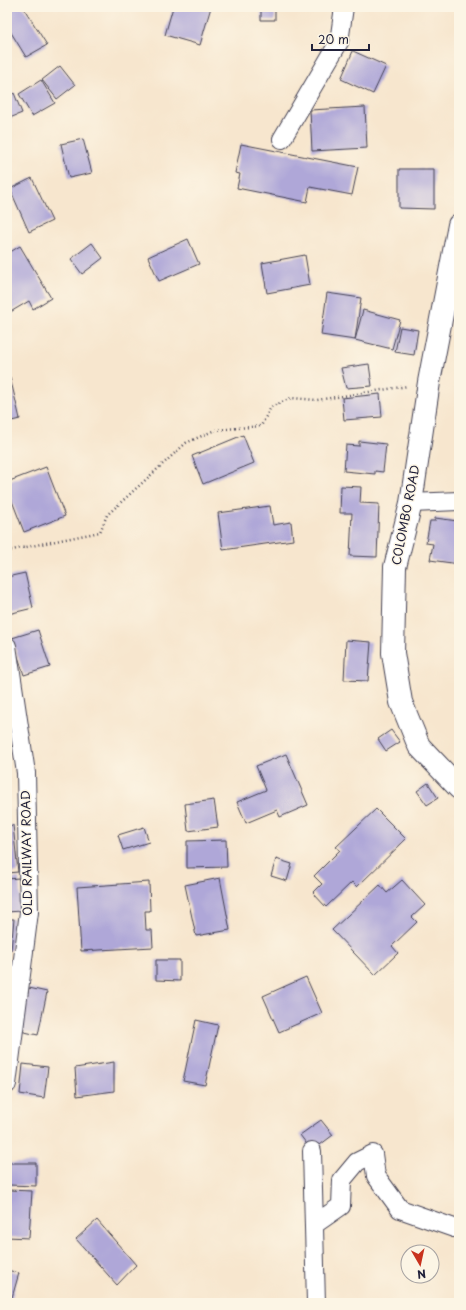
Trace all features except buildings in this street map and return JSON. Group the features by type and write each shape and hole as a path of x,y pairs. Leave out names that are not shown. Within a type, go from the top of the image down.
{"highway":[{"name":"COLOMBO ROAD","path":"459,225 429,382 411,503 395,567 393,653 402,702 419,746 459,788"}],"street":[{"path":"282,139 339,42 344,7"},
{"path":"411,503 459,501"},
{"name":"OLD RAILWAY ROAD","path":"7,646 26,773 29,912 7,1084"},
{"path":"312,1151 316,1303"},
{"path":"315,1224 341,1206 342,1180 357,1162 373,1154 376,1176 400,1209 454,1228"}],"path":[{"path":"7,551 100,532 107,515 186,443 215,430 261,426 271,407 291,398 317,400 429,382"}]}
